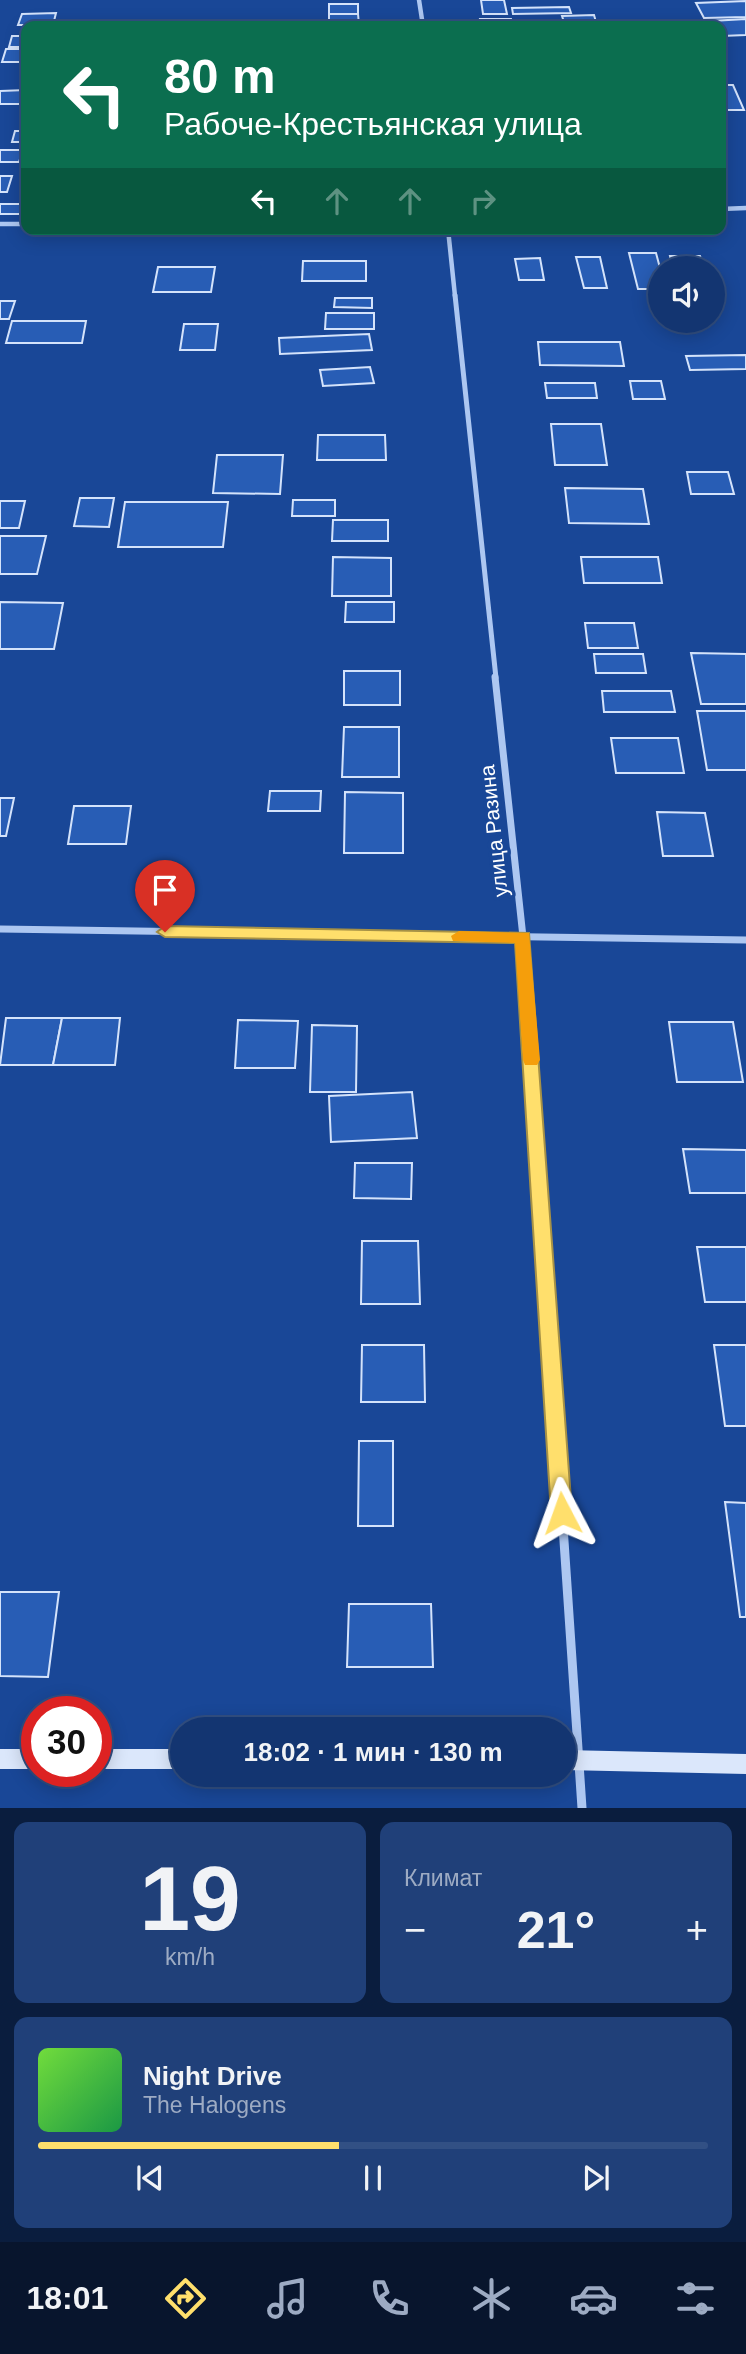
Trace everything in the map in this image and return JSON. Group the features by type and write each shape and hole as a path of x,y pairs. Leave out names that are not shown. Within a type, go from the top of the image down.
{"street":[{"path":"419,0 422,21"},
{"path":"726,209 746,208"},
{"path":"0,225 21,224"},
{"name":"улица Разина","path":"449,235 523,937 568,1717"},
{"path":"0,929 746,940"},
{"path":"0,1759 21,1759"},
{"path":"112,1759 170,1759"},
{"path":"576,1760 746,1764"},
{"name":"улица Разина","path":"576,1782 582,1808"}],"building":[{"path":"481,0 504,0 507,14 483,14"},
{"path":"746,1 746,17 704,18 696,3"},
{"path":"329,4 358,4 358,14 329,14"},
{"path":"569,7 571,13 513,14 512,8"},
{"path":"56,13 54,21 21,21 21,25 18,25 22,14"},
{"path":"329,14 358,14 359,21 329,21"},
{"path":"594,15 596,21 564,21 562,16"},
{"path":"480,19 512,21 480,21"},
{"path":"746,19 746,35 726,36 726,21 711,21"},
{"path":"12,36 21,36 21,47 9,47"},
{"path":"6,49 21,49 21,62 2,62"},
{"path":"726,85 733,85 744,110 726,110"},
{"path":"21,90 21,104 0,104 0,91"},
{"path":"15,131 21,131 21,142 12,142"},
{"path":"0,150 21,150 19,162 0,162"},
{"path":"0,176 12,176 7,192 0,192"},
{"path":"0,204 21,204 21,214 0,214"},
{"path":"629,253 656,253 657,256 648,256 648,289 638,289"},
{"path":"576,257 600,257 607,288 584,288"},
{"path":"540,258 544,280 519,280 515,259"},
{"path":"303,261 366,261 366,281 302,281"},
{"path":"158,267 215,267 211,292 153,292"},
{"path":"335,298 372,298 372,308 334,307"},
{"path":"0,301 15,301 9,319 0,319"},
{"path":"326,313 374,313 374,329 325,329"},
{"path":"12,321 86,321 82,343 6,343"},
{"path":"184,324 218,324 215,350 180,350"},
{"path":"369,334 372,350 280,354 279,338"},
{"path":"538,342 620,342 624,366 540,365"},
{"path":"746,355 746,369 690,370 686,356"},
{"path":"370,367 374,383 323,386 320,370"},
{"path":"630,381 661,381 665,399 633,399"},
{"path":"545,383 595,383 597,398 547,398"},
{"path":"551,424 601,424 607,465 555,465"},
{"path":"318,435 385,435 386,460 317,460"},
{"path":"217,455 283,455 280,494 213,493"},
{"path":"687,472 728,472 734,494 691,494"},
{"path":"565,488 643,489 649,524 569,523"},
{"path":"80,498 114,498 109,527 74,526"},
{"path":"293,500 335,500 335,516 292,516"},
{"path":"0,501 25,501 19,528 0,528"},
{"path":"125,502 228,502 223,547 118,547"},
{"path":"333,520 388,520 388,541 332,541"},
{"path":"0,536 46,536 37,574 0,574"},
{"path":"333,557 391,558 391,596 332,596"},
{"path":"581,557 658,557 662,583 584,583"},
{"path":"0,602 63,603 54,649 0,649"},
{"path":"346,602 394,602 394,622 345,622"},
{"path":"585,623 634,623 638,648 588,648"},
{"path":"691,653 746,654 746,704 701,704"},
{"path":"594,654 643,654 646,673 596,673"},
{"path":"344,671 400,671 400,705 344,705"},
{"path":"602,691 671,691 675,712 604,712"},
{"path":"697,711 746,711 746,770 707,770"},
{"path":"344,727 399,727 399,777 342,777"},
{"path":"611,738 678,738 684,773 616,773"},
{"path":"270,791 321,791 320,811 268,811"},
{"path":"345,792 403,793 403,853 344,853"},
{"path":"0,798 14,798 6,836 0,836"},
{"path":"74,806 131,806 126,844 68,844"},
{"path":"657,812 705,813 713,856 663,856"},
{"path":"6,1018 62,1018 53,1065 0,1065"},
{"path":"62,1018 120,1018 115,1065 53,1065"},
{"path":"238,1020 298,1021 295,1068 235,1068"},
{"path":"669,1022 733,1022 743,1082 677,1082"},
{"path":"312,1025 357,1026 356,1092 310,1092"},
{"path":"412,1092 417,1138 331,1142 329,1096"},
{"path":"683,1149 746,1150 746,1193 690,1193"},
{"path":"355,1163 412,1163 411,1199 354,1198"},
{"path":"362,1241 418,1241 420,1304 361,1304"},
{"path":"697,1247 746,1247 746,1302 705,1302"},
{"path":"362,1345 424,1345 425,1402 361,1402"},
{"path":"714,1345 746,1345 746,1426 725,1426"},
{"path":"359,1441 393,1441 393,1526 358,1526"},
{"path":"725,1502 746,1503 746,1617 740,1617"},
{"path":"0,1592 59,1592 48,1677 0,1676"},
{"path":"349,1604 431,1604 433,1667 347,1667"}],"slow traffic":[{"path":"459,936 523,937 531,1060"}],"route":[{"path":"165,932 523,937 562,1513"}]}
